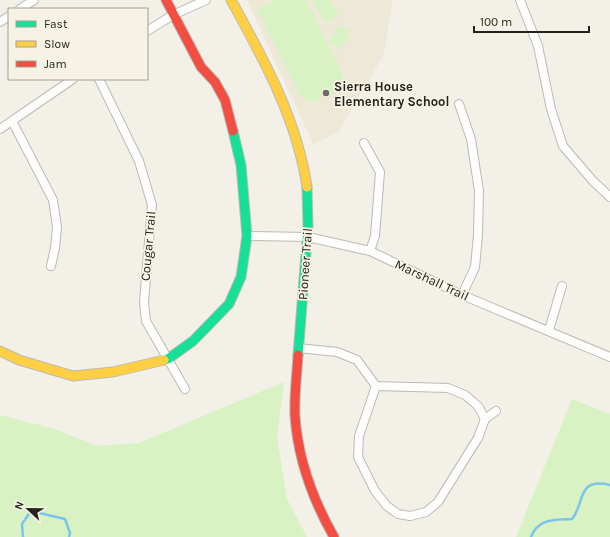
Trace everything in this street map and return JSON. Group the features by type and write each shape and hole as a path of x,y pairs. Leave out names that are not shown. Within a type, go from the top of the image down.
{"street":[{"path":"22,8 34,0"},
{"path":"0,351 19,360 73,376 113,372 168,359 193,341 229,304 241,277 247,236 241,165 225,100 215,82 201,66 166,0"},
{"path":"148,30 173,15 206,0"},
{"name":"Pioneer Trail","path":"231,0 266,65 286,107 295,130 300,149 307,186 308,237 298,348 295,406 299,442 304,465 319,511 334,537"},
{"path":"520,0 538,46 551,109 563,146 593,181 610,197"},
{"path":"0,129 72,80"},
{"name":"Cougar Trail","path":"99,80 139,161 152,205 144,302 146,321 185,389"},
{"path":"459,104 471,139 479,191 478,235 475,267 462,295"},
{"path":"12,121 53,200 57,227 55,248 51,266"},
{"path":"364,143 380,172 375,236 370,251"},
{"name":"Marshall Trail","path":"247,236 308,237 370,251 462,295 549,330 610,357"},
{"path":"549,330 562,286"},
{"path":"298,348 337,352 358,360 376,386"},
{"path":"376,386 359,436 358,457 375,491 387,506 398,514 410,516 426,512 438,502 478,438 485,419 496,411"},
{"path":"376,386 448,388 465,395 478,406 485,419"}],"shaded area":[{"name":"Sierra House Elementary School","path":"247,0 393,0 384,54 339,132 313,144"}],"green space":[{"path":"275,0 306,0 343,75 337,92 311,102 300,96 257,9"},
{"path":"312,0 330,0 339,15 325,23"},
{"path":"338,25 351,31 342,49 329,43"},
{"path":"284,382 277,438 287,499 307,537 0,537 0,415 55,429 97,446 139,443"},
{"path":"572,399 610,414 610,537 516,537"}],"waterway":[{"path":"531,537 538,526 543,523 553,520 572,519 586,488 599,484 610,485"},
{"path":"23,537 22,524 31,511 65,519 70,533 69,537"}],"traffic: fast":[{"path":"164,360 168,359 193,341 229,304 241,277 247,236 241,165 233,131"},
{"path":"298,355 308,228 307,187"}],"traffic: slow":[{"path":"231,0 278,90 296,138 307,187"},
{"path":"0,351 19,360 73,376 113,372 164,360"}],"traffic: jam":[{"path":"166,0 201,67 215,82 225,100 233,131"},
{"path":"298,355 295,416 299,448 313,494 334,537"}],"place":[{"name":"Sierra House Elementary School","path":"326,93"}]}
